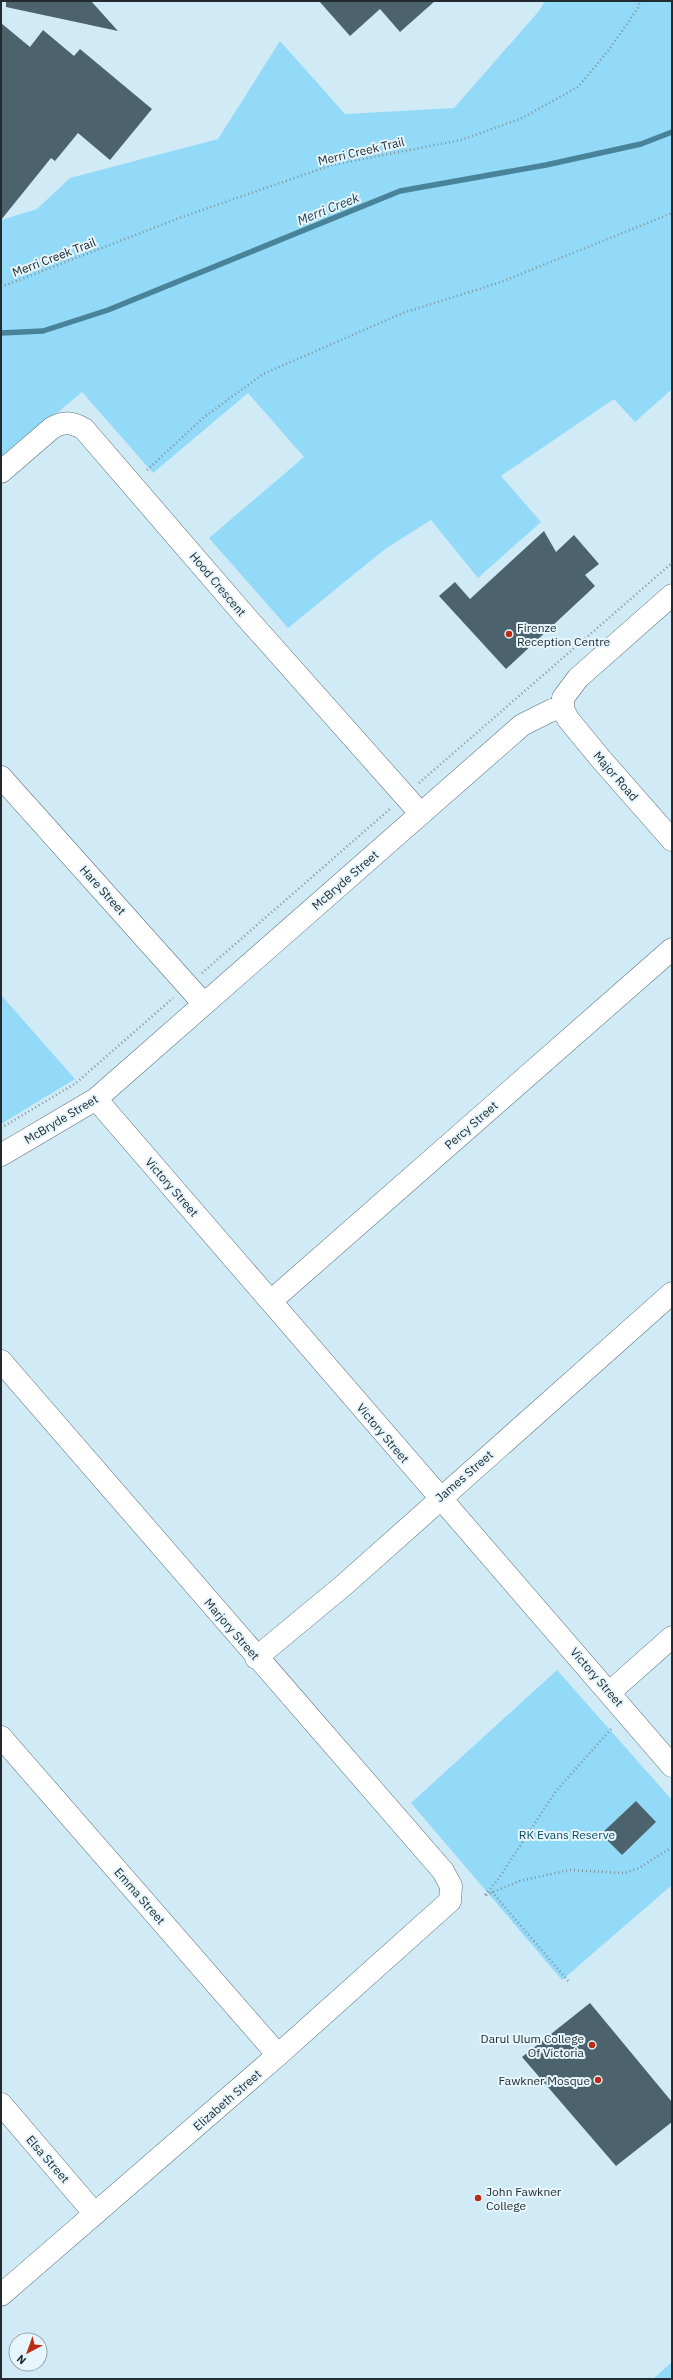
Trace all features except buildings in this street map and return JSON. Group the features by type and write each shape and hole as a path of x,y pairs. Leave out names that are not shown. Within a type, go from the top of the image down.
{"street":[{"name":"Hood Crescent","path":"1,472 52,428 60,424 68,423 84,429 133,484 246,617 421,814"},
{"path":"563,709 563,698 578,678 672,595"},
{"name":"McBryde Street","path":"1,1155 96,1099 522,725 552,710 563,709"},
{"name":"Major Road","path":"563,709 568,719 596,753 672,840"},
{"name":"Hare Street","path":"1,777 204,1004"},
{"name":"Percy Street","path":"270,1301 672,949"},
{"name":"Victory Street","path":"96,1099 439,1498 628,1712 672,1766"},
{"name":"James Street","path":"256,1658 344,1585 439,1498 672,1293"},
{"name":"Marjory Street","path":"1,1361 256,1658 443,1871 451,1886 450,1901"},
{"path":"610,1692 672,1637"},
{"name":"Emma Street","path":"1,1737 278,2055"},
{"name":"Elizabeth Street","path":"1,2295 278,2055 450,1901"},
{"name":"Elsa Street","path":"1,2104 95,2214"}],"path":[{"name":"Merri Creek Trail","path":"1,287 182,217 332,165 461,140 520,119 578,87 608,51 638,8 640,1"},
{"path":"133,484 203,418 263,374 404,313 502,282 672,213"},
{"path":"1,1128 76,1083 672,563"},
{"path":"628,1712 556,1791 499,1878 485,1895 520,1881 569,1870 625,1873 639,1868 672,1847"},
{"path":"492,1892 568,1982"}],"green space":[{"path":"545,1 672,1 672,389 635,422 614,399 501,476 541,522 478,578 431,520 385,549 288,628 209,538 304,457 248,393 153,473 82,392 1,460 1,220 37,209 70,178 218,139 280,41 345,114 454,108 539,11"},
{"path":"1,995 75,1079 1,1124"},
{"name":"RK Evans Reserve","path":"557,1670 672,1800 672,1885 562,1980 411,1803"},
{"path":"672,2362 672,2379 653,2379"}],"waterway":[{"name":"Merri Creek","path":"1,333 43,331 108,310 400,191 546,165 641,144 672,132"}],"place":[{"name":"Firenze Reception Centre","path":"509,634"},
{"name":"Darul Ulum College Of Victoria","path":"592,2045"},
{"name":"Fawkner Mosque","path":"598,2080"},
{"name":"John Fawkner College","path":"478,2198"}]}
